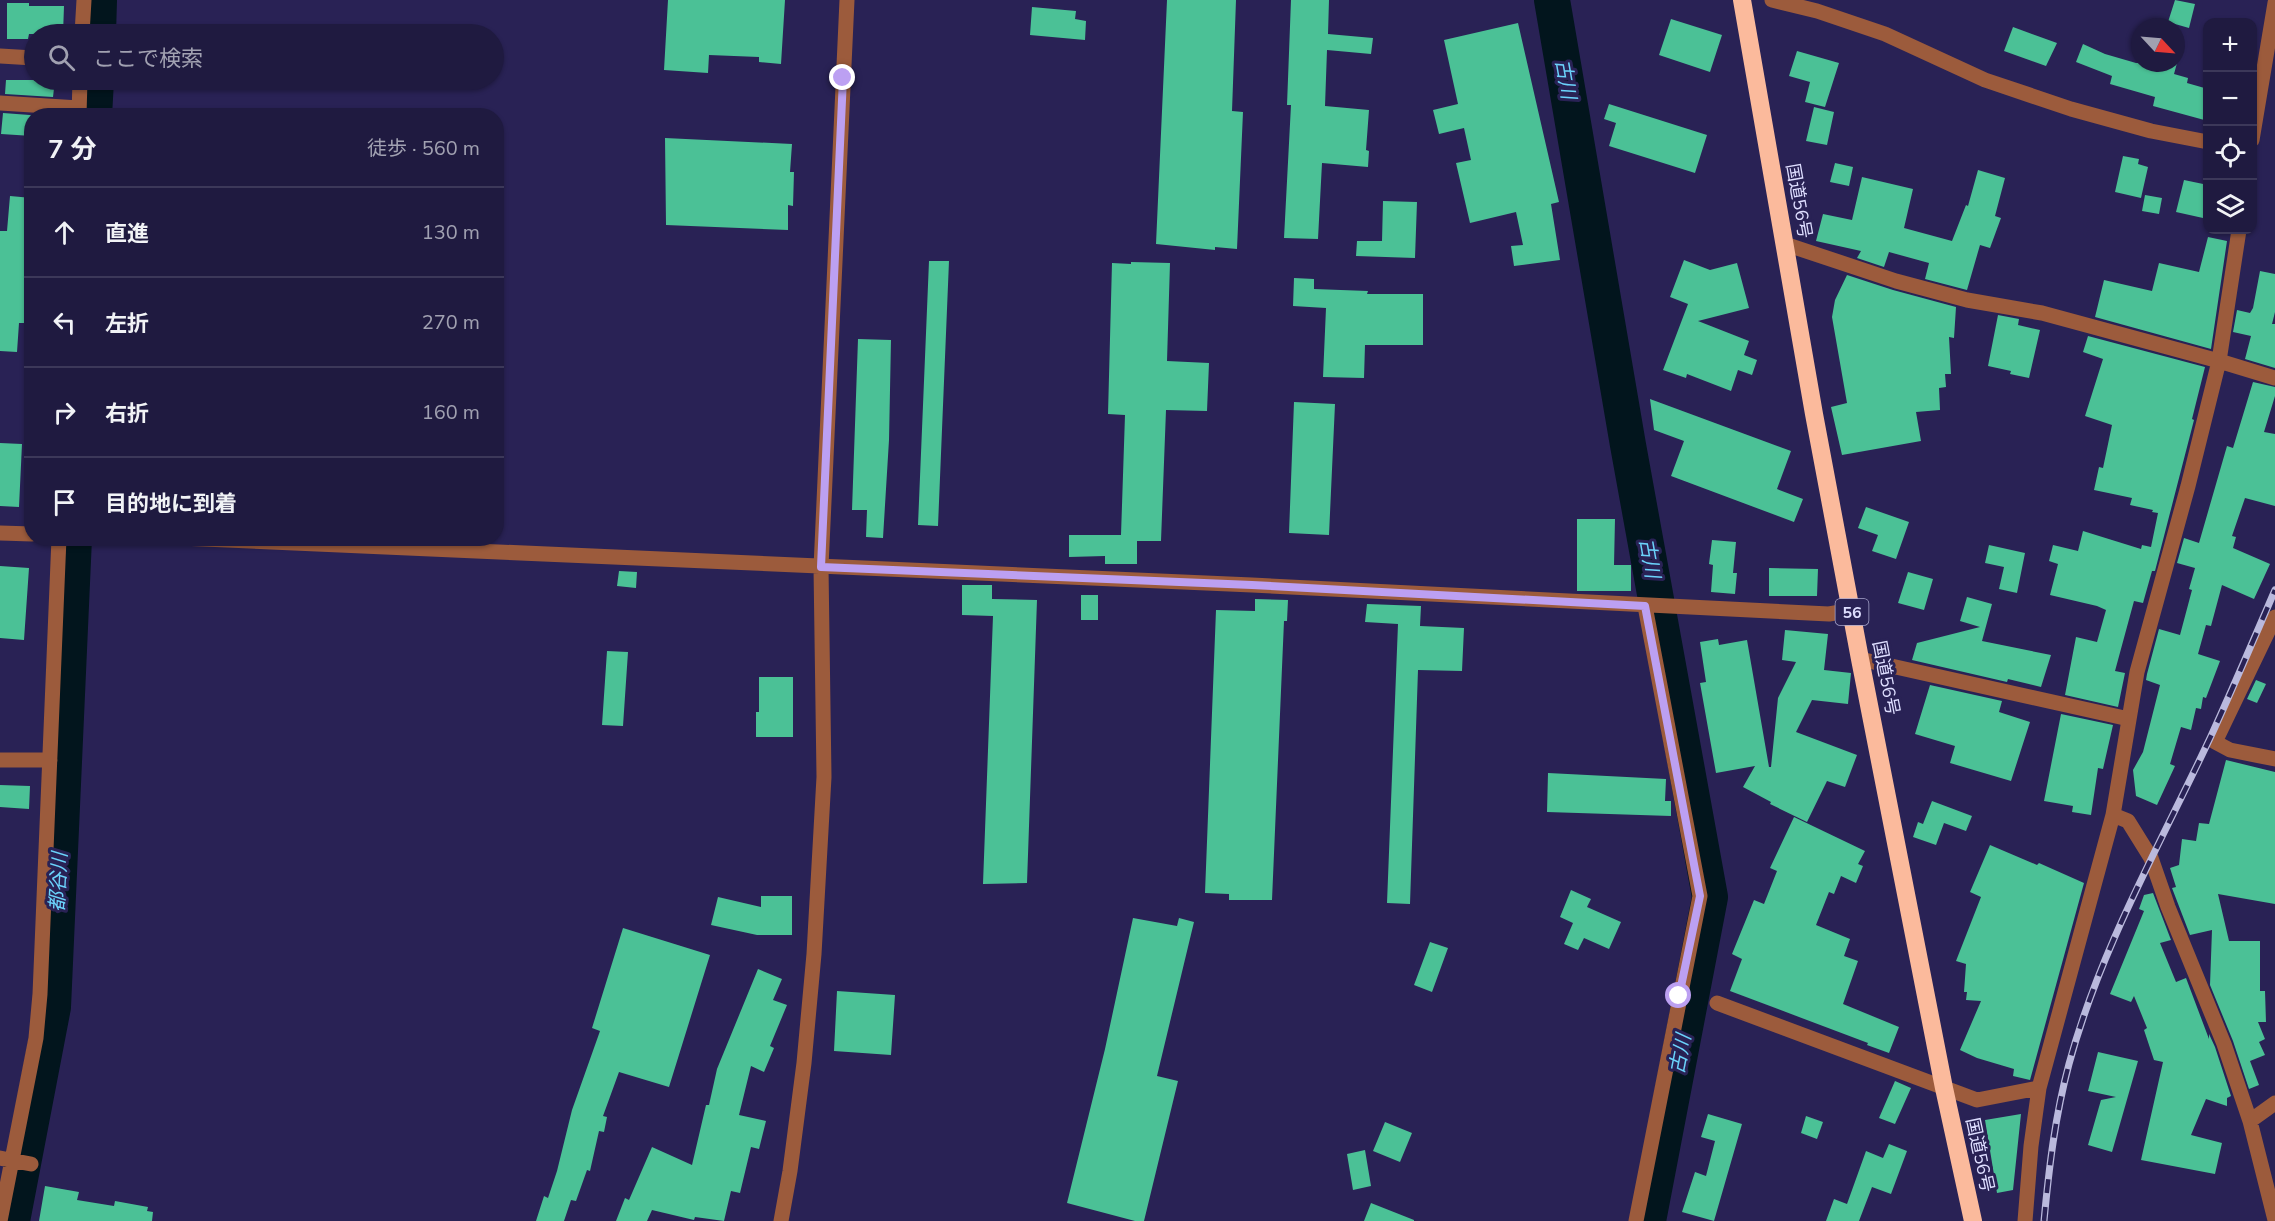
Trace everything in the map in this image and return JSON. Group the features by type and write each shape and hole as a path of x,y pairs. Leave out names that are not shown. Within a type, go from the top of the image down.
{"highway":[{"name":"国道56号","path":"1742,0 1814,414 1860,659 1944,1088 1973,1221"}],"street":[{"path":"83,24 84,0"},
{"path":"781,1221 804,1063 815,942 824,777 821,567 847,0"},
{"path":"1772,0 1817,11 1885,34 1985,80 2071,109 2151,131 2203,141"},
{"path":"2255,126 2275,3"},
{"path":"0,56 24,57"},
{"path":"79,108 80,90"},
{"path":"0,103 44,108"},
{"path":"2025,1221 2031,1146 2039,1088 2113,815 2137,672 2188,486 2219,361 2238,234"},
{"path":"1785,244 1896,281 1966,300 2042,314 2275,378"},
{"path":"0,533 24,534"},
{"path":"0,1221 15,1161 36,1038 40,994 59,546"},
{"path":"357,546 1252,585 1829,614 1852,610"},
{"path":"1636,1221 1700,896 1648,606"},
{"path":"2275,617 2215,742 2230,750 2275,759"},
{"path":"1860,659 2129,719"},
{"path":"0,760 50,760"},
{"path":"2113,815 2128,821 2151,858 2168,907 2224,1044 2250,1121 2275,1220"},
{"path":"1717,1003 1977,1100 2039,1088"},
{"path":"2250,1121 2275,1103"}],"building":[{"path":"668,0 785,0 781,64 759,62 759,57 709,55 708,73 664,70"},
{"path":"1167,0 1236,0 1232,111 1243,112 1237,249 1215,247 1215,250 1156,244"},
{"path":"1291,0 1329,0 1328,34 1373,38 1371,54 1327,50 1325,106 1369,110 1366,150 1369,151 1368,167 1322,163 1318,239 1284,238 1291,105 1287,105"},
{"path":"2175,0 2195,4 2189,28 2185,27 2185,18 2169,18"},
{"path":"7,3 29,3 29,6 64,6 63,24 24,24 24,39 7,39"},
{"path":"1032,7 1076,11 1075,19 1086,21 1085,40 1030,35"},
{"path":"1671,19 1722,35 1710,72 1659,55"},
{"path":"1518,23 1559,202 1551,204 1560,260 1514,266 1511,246 1523,245 1516,212 1470,223 1456,163 1471,160 1464,128 1439,134 1433,110 1458,104 1444,40"},
{"path":"2013,27 2057,43 2046,66 2004,51"},
{"path":"2083,44 2105,54 2131,62 2131,72 2175,72 2174,74 2188,78 2187,83 2203,88 2203,120 2153,106 2155,97 2110,84 2112,76 2076,62"},
{"path":"1797,51 1839,63 1825,107 1805,102 1810,82 1789,76"},
{"path":"6,80 24,80 24,90 54,90 53,97 5,94"},
{"path":"1609,104 1707,135 1695,173 1609,146 1616,123 1604,119"},
{"path":"1814,107 1834,112 1827,145 1806,141"},
{"path":"3,113 24,115 24,135 1,134"},
{"path":"665,138 792,144 790,172 794,172 793,206 788,205 788,230 666,225"},
{"path":"2123,156 2139,159 2138,164 2148,167 2141,198 2115,192"},
{"path":"1835,163 1853,167 1849,186 1830,182"},
{"path":"1978,170 2005,178 1995,216 2001,218 1990,248 1980,245 1967,290 1925,279 1929,263 1889,252 1884,267 1857,258 1861,251 1816,241 1823,214 1852,220 1862,177 1913,189 1904,228 1952,241 1966,205 1968,206"},
{"path":"2184,180 2203,184 2203,218 2176,212"},
{"path":"2145,195 2162,198 2159,214 2142,211"},
{"path":"10,196 24,197 24,323 19,323 17,352 0,351 0,231 7,231"},
{"path":"1383,201 1417,202 1415,258 1356,256 1357,241 1382,241"},
{"path":"2208,237 2227,241 2211,349 2095,317 2104,280 2152,291 2159,263 2199,272"},
{"path":"1684,260 1710,270 1737,263 1749,308 1698,321 1749,341 1744,355 1757,360 1752,375 1738,370 1731,391 1687,374 1686,378 1663,370 1688,304 1670,297"},
{"path":"929,261 949,261 938,526 918,525"},
{"path":"1131,262 1170,263 1167,361 1209,363 1207,411 1166,410 1161,541 1137,541 1137,564 1105,564 1105,556 1069,557 1069,535 1121,535 1125,415 1108,414 1112,263 1131,264"},
{"path":"2260,271 2275,274 2275,312 2272,324 2275,324 2275,368 2245,359 2251,336 2233,332 2237,310 2250,313 2253,308"},
{"path":"1847,275 1956,307 1954,338 1949,337 1951,374 1945,374 1946,387 1939,388 1940,410 1916,412 1921,441 1842,455 1831,407 1847,403 1832,317 1835,300"},
{"path":"1294,278 1314,279 1314,289 1368,291 1367,294 1423,294 1423,345 1365,345 1364,378 1323,377 1326,308 1293,306"},
{"path":"1998,315 2019,319 2018,325 2040,330 2029,378 1988,366"},
{"path":"2088,336 2205,367 2192,419 2194,420 2155,571 2152,571 2143,603 2134,601 2115,671 2125,673 2118,707 2065,695 2076,637 2097,642 2106,610 2050,595 2058,564 2049,561 2053,545 2078,551 2083,531 2141,549 2142,545 2151,547 2158,513 2130,505 2132,498 2094,490 2099,467 2103,468 2112,425 2085,416 2103,359 2083,352"},
{"path":"858,339 891,340 889,440 883,538 866,537 867,510 852,510"},
{"path":"2253,382 2275,387 2275,396 2264,432 2275,434 2275,506 2245,498 2232,536 2236,537 2233,548 2270,564 2254,599 2222,585 2211,626 2206,625 2198,654 2220,661 2206,698 2203,697 2201,709 2196,708 2191,730 2181,727 2170,764 2175,766 2157,805 2136,796 2133,770 2143,752 2160,685 2146,680 2147,674 2159,629 2180,635 2192,590 2189,589 2195,568 2177,563 2184,538 2199,543 2227,446 2233,448"},
{"path":"1650,399 1791,451 1777,489 1803,499 1794,522 1671,476 1684,441 1654,430"},
{"path":"1294,402 1335,404 1329,535 1289,533"},
{"path":"0,443 22,444 19,507 0,506"},
{"path":"1866,507 1909,522 1896,559 1872,551 1878,535 1858,528"},
{"path":"1577,519 1615,519 1614,565 1631,565 1631,591 1577,591"},
{"path":"1712,540 1736,542 1733,573 1737,573 1735,594 1711,592 1713,565 1709,564"},
{"path":"1989,545 2025,553 2017,593 1999,589 2004,567 1985,563"},
{"path":"0,566 29,568 24,640 0,638"},
{"path":"1769,568 1818,569 1817,596 1769,596"},
{"path":"619,571 637,572 636,588 617,586"},
{"path":"1908,572 1933,579 1924,610 1898,603"},
{"path":"962,585 992,585 992,599 1037,600 1027,883 983,884 993,616 962,615"},
{"path":"1081,595 1098,595 1098,620 1081,620"},
{"path":"1967,597 1992,604 1982,641 2051,655 2041,687 2008,679 2007,682 1912,660 1917,643 1980,627 1960,621"},
{"path":"1255,599 1288,600 1287,621 1284,621 1272,900 1229,900 1229,894 1205,893 1216,610 1255,611"},
{"path":"1367,604 1421,606 1420,626 1464,628 1462,671 1418,670 1410,904 1387,903 1398,624 1365,622"},
{"path":"1785,630 1828,634 1824,670 1851,673 1848,704 1812,700 1796,732 1857,755 1845,787 1827,781 1807,822 1770,804 1771,802 1743,787 1755,766 1716,773 1700,683 1706,682 1700,642 1718,639 1719,645 1747,640 1769,767 1771,767 1778,698 1796,662 1782,660"},
{"path":"607,651 628,652 623,726 602,725"},
{"path":"759,677 793,677 793,737 756,737"},
{"path":"2256,680 2266,684 2257,703 2247,699"},
{"path":"1930,685 2002,701 1999,712 2030,722 2011,781 1950,763 1955,746 1915,734"},
{"path":"2061,714 2113,725 2103,769 2098,768 2091,815 2072,812 2073,806 2044,801"},
{"path":"2226,760 2275,772 2275,904 2218,894 2229,941 2260,941 2260,991 2265,991 2266,1022 2258,1022 2265,1039 2259,1042 2265,1055 2250,1061 2259,1085 2249,1089 2233,1041 2210,985 2212,930 2190,935 2172,888 2176,887 2170,868 2179,865 2182,839 2196,841 2199,823 2209,824"},
{"path":"1548,773 1666,779 1665,801 1671,801 1671,816 1547,812"},
{"path":"0,785 30,786 29,809 0,807"},
{"path":"1932,801 1972,816 1966,831 1944,823 1936,845 1913,837 1918,822 1923,824"},
{"path":"1794,817 1865,851 1858,864 1863,866 1856,883 1841,876 1834,894 1829,892 1816,925 1850,939 1844,956 1858,961 1843,1004 1899,1027 1889,1053 1730,991 1742,959 1732,954 1754,900 1764,904 1777,871 1770,868"},
{"path":"1990,845 2084,883 2030,1080 2013,1076 2014,1069 1977,1058 1960,1050 1981,1001 1966,1000 1967,992 1964,992 1966,964 1956,961 1981,897 1970,892"},
{"path":"1571,890 1591,899 1587,907 1621,922 1609,949 1584,938 1578,950 1564,944 1573,923 1560,917"},
{"path":"2153,893 2171,940 2160,943 2176,982 2186,978 2209,1039 2209,1034 2215,1047 2231,1096 2227,1098 2227,1106 2206,1099 2191,1135 2222,1143 2215,1174 2141,1160 2163,1062 2154,1060 2144,1030 2147,1028 2134,996 2131,1002 2110,994 2144,911 2139,909 2144,895"},
{"path":"761,896 792,896 792,935 757,935 711,925 718,897 761,907"},
{"path":"1133,918 1177,926 1179,918 1194,922 1157,1076 1178,1081 1144,1221 1135,1221 1067,1203 1105,1049"},
{"path":"623,928 710,955 669,1087 619,1072 603,1116 607,1117 604,1132 599,1131 590,1171 587,1170 576,1201 571,1200 564,1221 536,1221 544,1196 548,1198 572,1110 600,1031 592,1028"},
{"path":"1430,942 1448,948 1432,992 1414,985"},
{"path":"758,969 782,979 773,1000 787,1005 770,1046 774,1048 764,1072 751,1066 739,1115 766,1121 759,1149 751,1147 740,1193 731,1191 724,1221 695,1217 694,1220 652,1210 647,1221 616,1221 625,1198 629,1200 652,1147 692,1165 717,1069"},
{"path":"837,991 895,995 891,1055 834,1051"},
{"path":"2098,1052 2138,1061 2112,1152 2088,1145 2101,1100 2116,1097 2088,1091"},
{"path":"1895,1081 1911,1088 1895,1124 1879,1118"},
{"path":"1708,1114 1742,1124 1714,1221 1682,1212 1695,1172 1706,1176 1715,1141 1701,1137"},
{"path":"2021,1114 2013,1190 1997,1193 1985,1120"},
{"path":"1806,1116 1823,1122 1817,1139 1801,1133"},
{"path":"1385,1122 1412,1133 1400,1162 1373,1151"},
{"path":"1889,1144 1907,1151 1891,1194 1872,1187 1859,1221 1826,1221 1834,1199 1847,1204 1866,1151 1883,1158"},
{"path":"1365,1150 1371,1186 1353,1190 1347,1154"},
{"path":"45,1186 79,1192 77,1200 114,1206 115,1201 148,1207 147,1211 153,1212 152,1221 39,1221"},
{"path":"1371,1203 1414,1220 1414,1221 1364,1221"}],"waterway":[{"name":"都谷川","path":"98,24 99,0"},
{"name":"古川","path":"1552,0 1628,445 1710,897 1648,1221"},
{"name":"都谷川","path":"94,108 95,90"},
{"name":"都谷川","path":"12,1221 53,1007 74,546"}],"railway":[{"path":"2044,1221 2053,1142 2064,1084 2097,979 2133,897 2211,736 2275,590"}],"route":[{"path":"843,78 821,567 1252,585 1645,606 1700,896 1679,996"}]}
